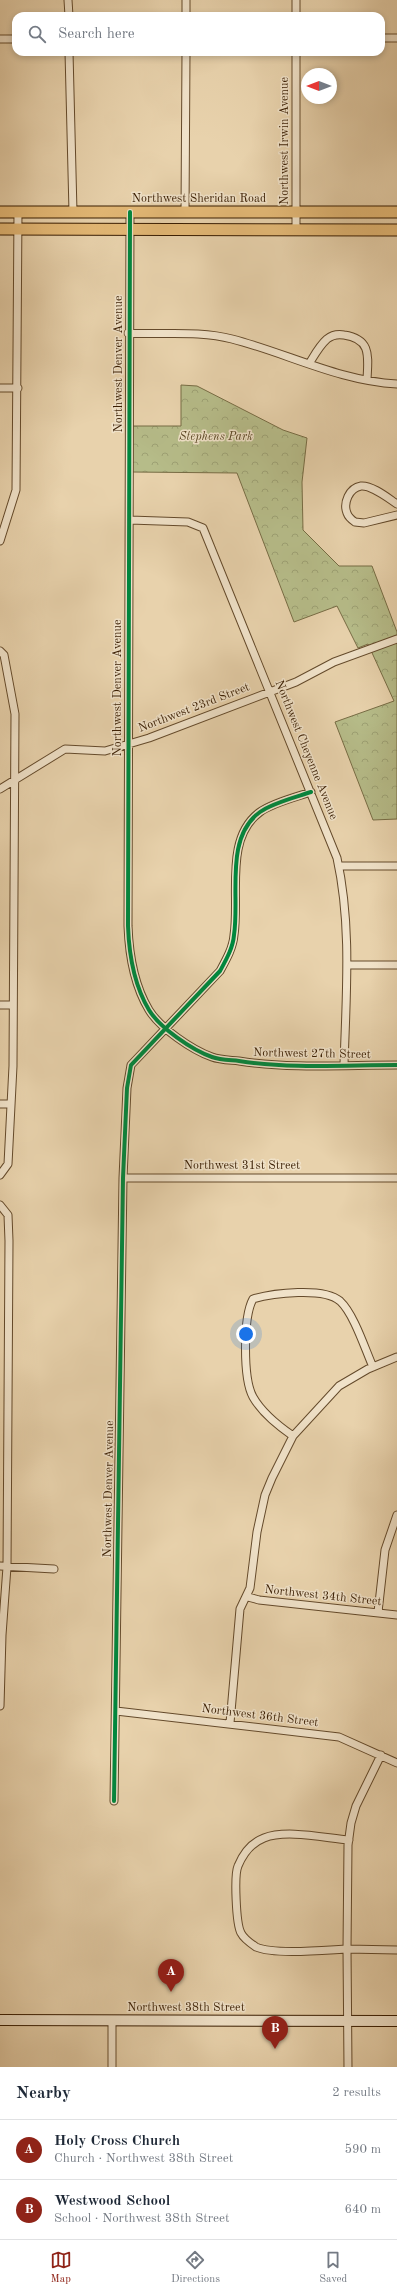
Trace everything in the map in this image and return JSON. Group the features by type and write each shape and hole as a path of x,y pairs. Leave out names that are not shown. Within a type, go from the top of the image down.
{"main road":[{"name":"Northwest Sheridan Road","path":"0,212 397,212"},
{"path":"0,229 397,230"},
{"name":"Northwest 38th Street","path":"0,2020 397,2021"}],"street":[{"path":"68,0 69,12"},
{"path":"186,0 186,12"},
{"path":"296,0 296,12"},
{"path":"385,38 397,38"},
{"path":"0,39 12,39"},
{"path":"69,56 72,212"},
{"path":"185,212 186,56"},
{"name":"Northwest Irwin Avenue","path":"296,56 296,230"},
{"path":"0,541 16,490 18,388 18,212"},
{"name":"Northwest Denver Avenue","path":"130,212 128,333 130,520 128,744 129,951 134,975 149,1011 165,1027"},
{"path":"128,333 160,335 202,334 231,339 340,375 397,384"},
{"path":"309,364 327,338 333,335 352,336 364,344 368,355 367,380"},
{"path":"0,388 18,388"},
{"path":"397,504 370,488 362,486 354,488 348,495 346,504 347,514 355,522 364,523 397,515"},
{"name":"Northwest Cheyenne Avenue","path":"130,520 188,522 203,528 311,792 339,866 344,894 347,965 344,1065"},
{"name":"Northwest 23rd Street","path":"0,789 65,749 105,751 128,744 296,682 334,662 397,638"},
{"path":"0,651 4,655 15,714 13,1005 10,1104 8,1164 0,1175"},
{"path":"123,1178 127,1088 131,1065 165,1027 220,971 229,955 234,936 238,849 241,834 249,822 261,811 311,792"},
{"path":"339,866 397,866"},
{"path":"347,965 397,965"},
{"path":"0,1005 13,1005"},
{"name":"Northwest 27th Street","path":"165,1027 180,1040 212,1058 263,1065 397,1065"},
{"path":"0,1104 10,1104"},
{"name":"Northwest Denver Avenue","path":"114,1801 123,1178"},
{"name":"Northwest 31st Street","path":"123,1178 397,1178"},
{"path":"0,1205 8,1215 9,1241 8,1436 0,1706"},
{"path":"292,1436 273,1422 253,1396 244,1334 249,1307 253,1299 301,1292 329,1296 339,1300 347,1309 373,1367"},
{"path":"230,1723 240,1609 248,1597 265,1495 292,1436 339,1386 373,1367 397,1357"},
{"path":"0,1437 8,1436"},
{"path":"378,1612 385,1550 397,1515"},
{"path":"4,1567 54,1569"},
{"name":"Northwest 34th Street","path":"248,1597 298,1605 397,1615"},
{"name":"Northwest 36th Street","path":"116,1711 230,1723 339,1738 397,1763"},
{"path":"348,2067 347,1949 349,1840 351,1823 356,1806 381,1755"},
{"path":"349,1840 278,1834 263,1838 248,1848 237,1867 235,1888 240,1932 248,1942 258,1948 272,1951 347,1949 397,1950"},
{"path":"112,2021 112,2067"}],"green space":[{"name":"Stephens Park","path":"181,385 197,386 283,430 307,438 302,482 303,530 339,566 372,566 397,632 397,819 373,820 335,722 394,701 368,644 358,648 337,606 294,622 237,473 132,472 132,426 181,426"}],"cycle path":[{"path":"130,212 128,926 131,958 136,980 149,1010 168,1031 186,1044 204,1054 218,1059 278,1065 397,1065"},
{"path":"114,1801 123,1178 127,1088 131,1065 220,971 227,958 231,949 234,935 238,852 242,837 249,823 265,809 284,800 311,792"}],"place":[{"name":"Holy Cross Church","path":"171,1992"},
{"name":"Westwood School","path":"275,2049"}]}
